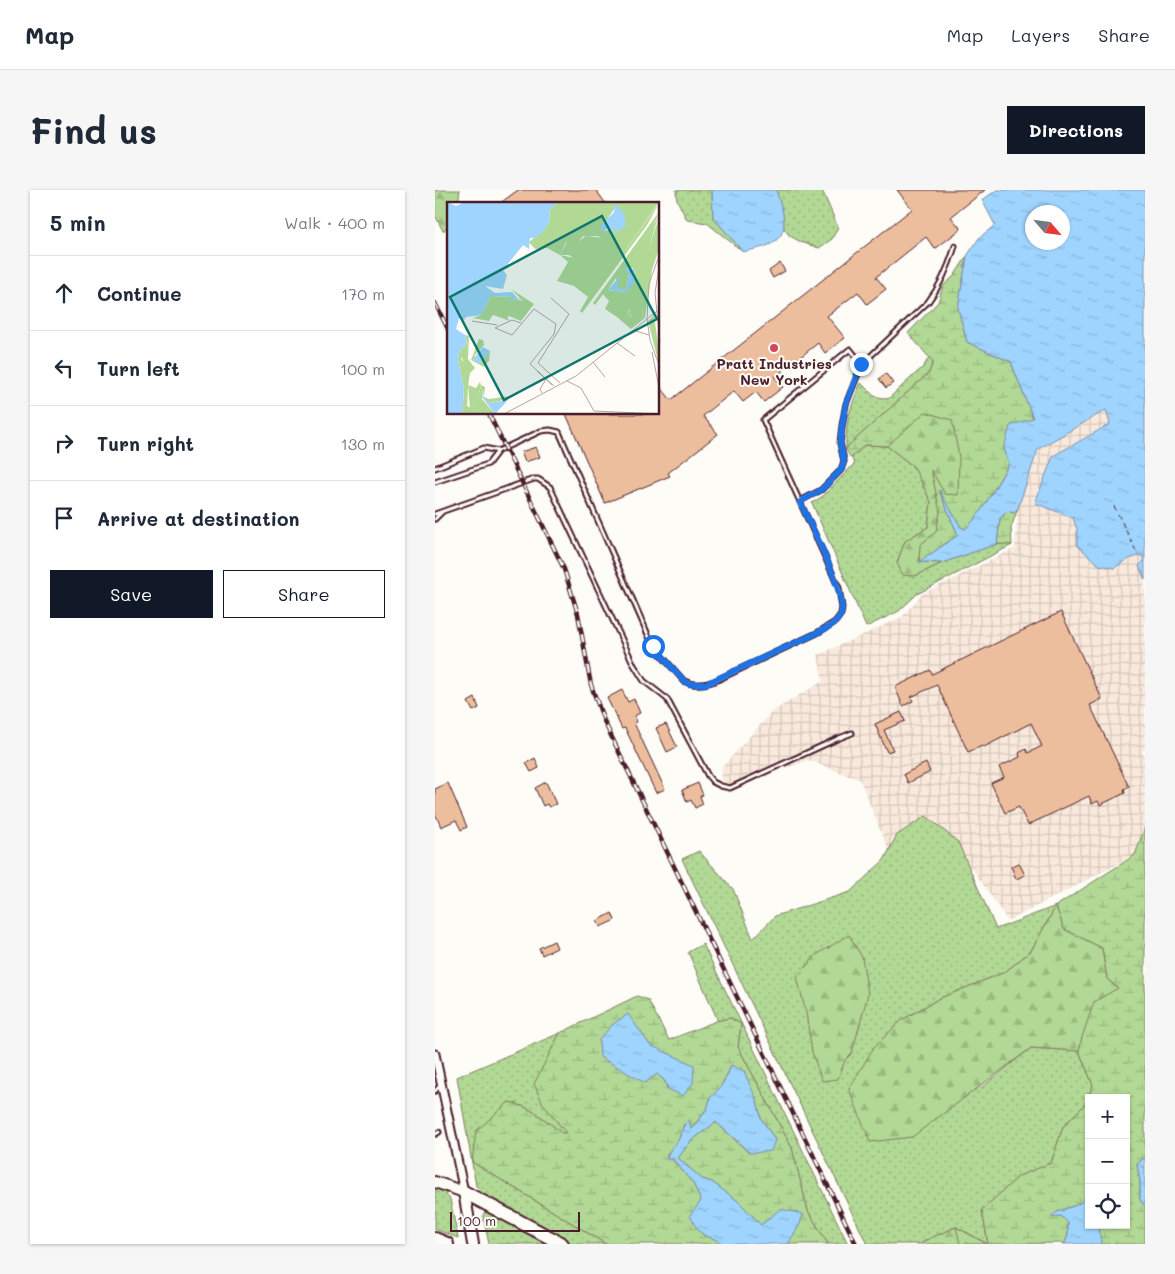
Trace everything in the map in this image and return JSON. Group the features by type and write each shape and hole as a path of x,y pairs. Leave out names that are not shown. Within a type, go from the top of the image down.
{"highway":[{"path":"464,1192 561,1244"},
{"path":"435,1239 447,1244"}],"main road":[{"path":"435,1182 464,1192 473,1244"}],"street":[{"path":"435,1054 464,1192"}],"lane":[{"path":"800,502 821,490 841,470 844,461 840,444 845,412 861,364 928,302 936,292 955,246"},
{"path":"435,482 488,464 498,451 541,431 559,432 653,646 664,661 689,684 699,685 715,681 817,633 830,626 838,618 842,608 839,588 763,420 850,349 861,364"},
{"path":"435,468 484,448 498,451"},
{"path":"435,514 534,479 538,479 551,487 635,665 644,681 667,699 713,782 730,788 853,733"},
{"path":"435,519 445,510"},
{"path":"435,1091 441,1085"}],"path":[{"path":"1114,506 1138,555"}],"shaded area":[{"path":"1106,410 1110,423 1053,456 1077,529 1077,545 1114,568 1138,555 1142,555 1144,561 1139,566 1145,580 1145,749 1142,751 1145,757 1145,827 1135,855 1008,921 973,870 933,823 890,854 860,780 808,760 721,791 722,767 773,711 823,681 818,655 902,617 922,594 1015,548 1018,508 1038,449"}],"green space":[{"path":"435,190 460,190 458,202 447,202 447,228 443,231 435,215"},
{"path":"676,190 712,190 713,217 743,252 707,223 687,220 677,200"},
{"path":"775,190 822,190 838,227 832,239 819,248 790,236 784,229 783,214"},
{"path":"967,256 958,308 967,342 1011,362 1033,418 1004,448 1009,464 977,517 964,530 941,495 958,535 919,562 920,545 936,532 940,512 931,470 945,494 958,495 959,457 952,420 925,412 887,446 865,445 851,458 846,450 848,446 929,373 933,362 908,333 938,302 943,286 954,276"},
{"path":"929,357 933,362 929,373 848,446 846,450 846,432 849,415 861,383 874,396 888,399 924,366"},
{"path":"944,368 977,387 958,535 920,562 942,563 915,576 903,575 897,563 905,541 928,527 931,502 914,467 887,446 865,445"},
{"path":"865,445 887,446 914,467 931,502 928,527 905,541 897,563 915,576 942,563 997,544 1012,545 917,594 899,611 866,627 812,503 823,496 855,463 851,458"},
{"path":"1018,508 1011,528 1012,545 997,544 1000,518 1008,511 1014,513"},
{"path":"926,816 958,842 996,929 1056,906 1031,951 1005,972 938,999 902,1020 981,1088 1031,1048 1079,1051 1093,1085 1090,1094 1085,1094 1085,1104 1063,1127 1051,1163 1019,1176 982,1210 988,1244 956,1227 924,1241 922,1244 867,1244 682,859 699,851 733,889 753,939 775,916 850,892 884,860 897,835"},
{"path":"1145,827 1145,1157 1137,1164 1140,1200 1145,1206 1145,1244 1102,1244 1098,1229 1130,1229 1130,1094 1090,1094 1093,1085 1079,1051 1094,1002 1118,988 1107,979 1102,948 1064,929 1056,906 1135,855"},
{"path":"1056,906 1064,929 1102,948 1107,979 1118,988 1126,1094 1090,1094 1093,1085 1079,1051 1031,1048 912,1137 870,1142 849,1089 874,1047 902,1020 938,999 1005,972 1031,951"},
{"path":"849,935 862,957 868,994 852,1053 845,1060 838,1079 822,1081 812,1052 806,1013 797,977 816,955"},
{"path":"703,944 848,1244 828,1244 808,1211 792,1148 738,1047 741,1024 730,1018 718,1021 688,952"},
{"path":"637,996 648,1000 669,1040 716,1021 730,1018 741,1024 738,1047 792,1148 808,1211 828,1244 788,1244 790,1239 770,1217 761,1225 737,1201 712,1182 702,1179 678,1158 691,1141 716,1122 749,1153 775,1140 761,1118 757,1101 732,1065 719,1090 710,1098 708,1107 703,1115 690,1130 684,1124 678,1141 667,1154 693,1183 701,1201 702,1234 723,1244 606,1244 472,1162 476,1131 509,1102 531,1110 562,1133 566,1133 543,1104 534,1084 560,1033","holes":["627,1014 650,1045 668,1089 664,1080 657,1074"]},
{"path":"560,1033 548,1057 543,1104 567,1133 562,1133 531,1110 509,1102 472,1162 606,1244 573,1244 481,1196 480,1189 476,1186 457,1077"},
{"path":"1085,1104 1085,1145 1063,1127"},
{"path":"1085,1104 1085,1199 1078,1204 1055,1213 1052,1217 1061,1216 1068,1223 1068,1235 1065,1243 988,1244 982,1210 1019,1176 1051,1163 1063,1127"},
{"path":"435,1188 447,1192 446,1195 450,1199 458,1238 435,1229"},
{"path":"486,1209 548,1244 489,1244 483,1216"},
{"path":"956,1227 987,1244 922,1244 924,1241"},
{"path":"956,1227 987,1244 960,1244"}],"water":[{"path":"712,190 776,190 784,218 783,231 774,242 767,246 743,252 713,217"},
{"path":"997,190 1145,190 1145,580 1139,566 1144,561 1142,555 1129,559 1114,568 1099,565 1077,545 1077,529 1073,518 1035,503 1053,456 1110,424 1106,410 1038,449 1018,508 1014,513 1008,511 1000,518 997,544 942,563 919,562 958,535 939,490 961,527 965,529 983,508 1009,464 1004,448 1010,426 1033,418 1011,362 967,342 958,308 967,256 979,238 995,225 982,200"},
{"path":"628,1014 650,1045 694,1065 693,1083 683,1096 668,1089 664,1080 657,1074 645,1083 600,1057 599,1040 612,1025"},
{"path":"731,1065 744,1071 757,1101 761,1118 775,1140 771,1151 750,1153 716,1122 691,1141 678,1158 702,1179 712,1182 738,1201 761,1225 780,1209 803,1214 800,1224 788,1244 723,1244 704,1235 695,1226 690,1215 701,1201 693,1183 673,1159 667,1160 669,1152 679,1139 684,1125 689,1120 691,1130 708,1107 710,1098 723,1083"},
{"path":"1145,1157 1145,1206 1140,1200 1137,1164"},
{"path":"1085,1198 1085,1229 1098,1229 1102,1244 1063,1244 1068,1235 1068,1223 1061,1216 1051,1217 1059,1211 1082,1202"}],"building":[{"path":"518,190 596,190 605,202 502,202"},
{"name":"Pratt Industries New York","path":"897,190 985,190 951,217 961,229 935,249 926,237 876,277 886,289 867,304 858,292 827,316 845,338 825,353 818,343 775,377 783,387 764,402 756,392 743,402 734,391 703,416 718,434 668,473 670,476 605,503 566,415 660,415 660,386 671,400 912,209"},
{"path":"780,263 785,271 773,278 769,271"},
{"path":"886,374 893,383 886,388 879,379"},
{"path":"536,447 540,457 525,462 521,452"},
{"path":"1061,612 1102,699 1090,705 1129,787 1124,789 1125,793 1100,805 1098,801 1092,804 1089,796 1028,825 1019,807 1005,813 991,783 1004,777 999,767 1020,757 1019,753 1026,749 1028,753 1042,746 1031,723 984,747 982,746 968,752 937,685 911,697 913,701 903,706 895,687 930,670 932,674"},
{"path":"622,690 628,702 634,699 640,713 634,716 637,722 634,723 665,789 656,793 625,728 622,729 607,698"},
{"path":"475,698 479,708 473,711 468,702"},
{"path":"901,712 905,721 884,730 893,750 887,752 875,724"},
{"path":"666,724 677,747 667,752 656,728"},
{"path":"535,758 539,768 531,772 526,763"},
{"path":"926,763 930,772 908,783 904,774"},
{"path":"546,782 556,804 549,807 547,804 543,806 535,788"},
{"path":"448,783 467,827 461,830 456,820 441,827 435,813 435,789"},
{"path":"698,783 703,795 700,796 703,804 695,808 691,800 687,802 682,790"},
{"path":"1019,863 1025,875 1016,879 1011,866"},
{"path":"612,913 615,920 600,927 597,921"},
{"path":"554,941 557,948 542,955 539,948"}],"railway":[{"path":"435,303 447,327"},
{"path":"489,415 564,569 578,614 591,685 604,721 856,1244"}],"place":[{"name":"Pratt Industries New York","path":"774,348"}],"route":[{"path":"653,646 664,661 684,681 689,684 706,684 817,633 830,626 841,614 842,602 839,588 800,502 821,490 841,470 844,461 840,444 846,404 861,364"}]}
